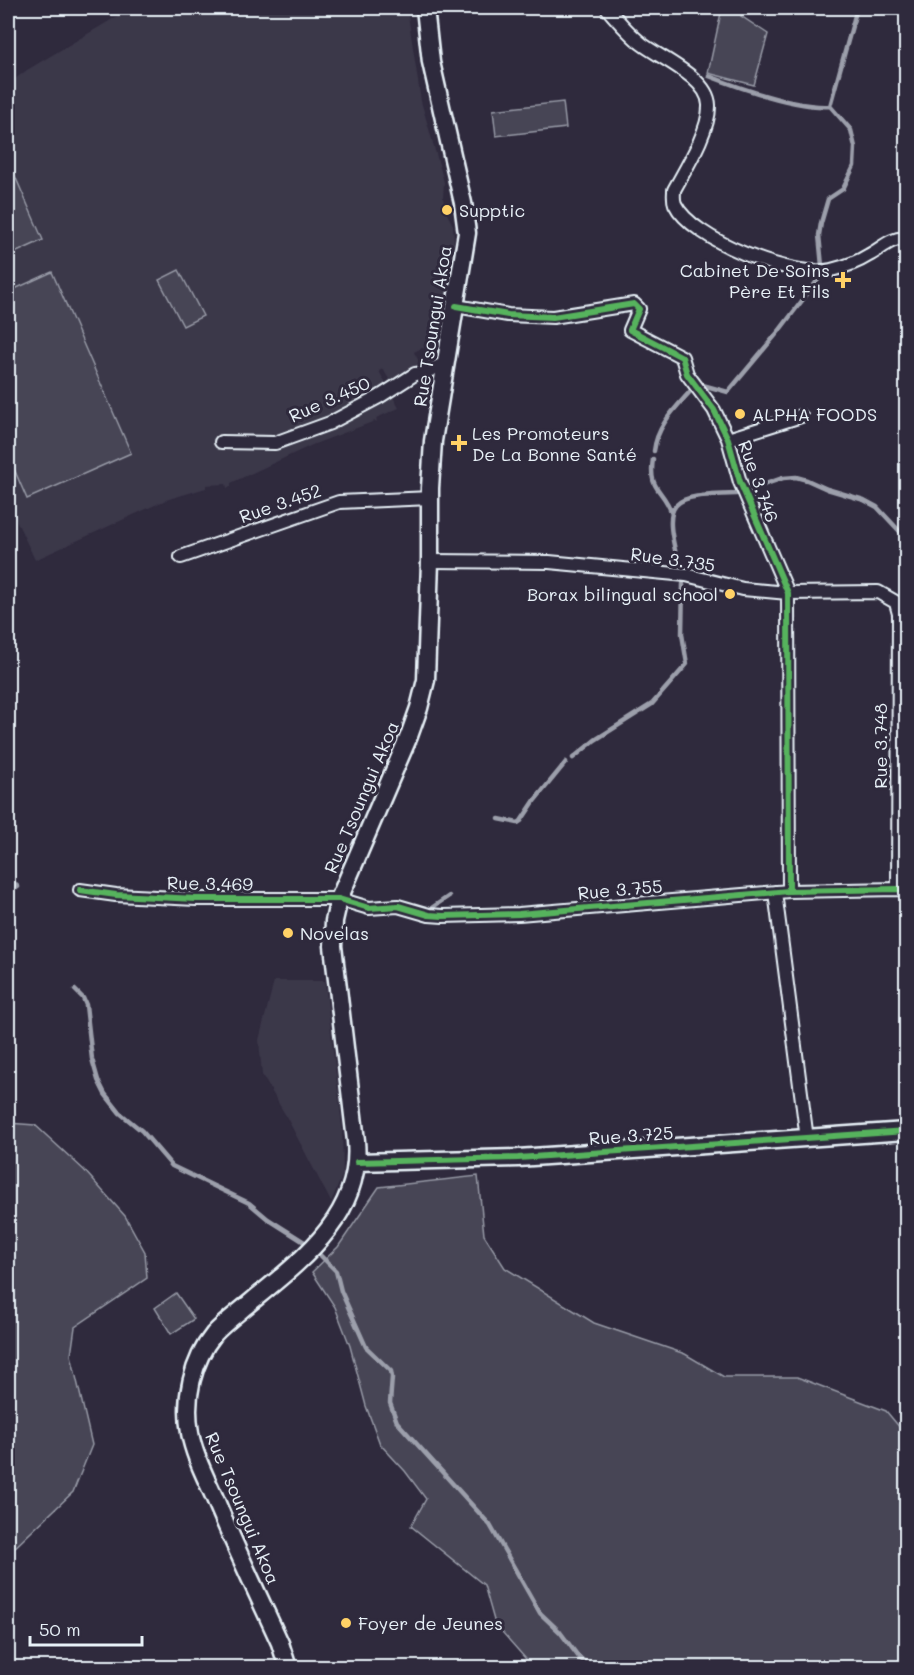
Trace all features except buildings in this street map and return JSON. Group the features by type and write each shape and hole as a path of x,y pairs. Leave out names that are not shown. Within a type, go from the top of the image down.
{"main road":[{"name":"Rue Tsoungui Akoa","path":"288,1668 280,1642 202,1469 190,1434 188,1403 194,1367 205,1347 227,1322 310,1253 339,1215 350,1195 357,1162 333,946 334,921 339,899 419,708 426,680 433,441 467,233 463,203 431,62 425,8"},
{"name":"Rue 3.725","path":"357,1162 518,1158 906,1131"}],"street":[{"path":"607,8 632,36 696,80 707,94 709,104 707,122 674,190 674,201 679,210 696,225 719,241 748,256 788,269 815,272 830,271 868,256 896,239 906,239"},
{"name":"Rue 3.746","path":"456,306 508,315 553,317 634,304 638,306 638,313 630,330 682,357 687,374 714,410 728,439 740,482 788,593 789,891"},
{"name":"Rue 3.450","path":"220,442 275,443 330,423 416,374 424,373 446,363"},
{"path":"728,439 801,416"},
{"name":"Rue 3.452","path":"181,557 339,502 431,498"},
{"name":"Rue 3.735","path":"430,561 549,562 686,575 744,589 788,593 878,592 901,606"},
{"name":"Rue 3.748","path":"901,606 899,614 902,890"},
{"name":"Rue 3.469","path":"80,890 116,895 196,899 339,899"},
{"name":"Rue 3.755","path":"339,899 369,909 398,906 429,915 443,916 519,914 789,891 902,890"},
{"path":"776,892 807,1139"}],"shaded area":[{"path":"131,8 407,8 421,101 444,182 443,198 446,212 453,225 454,262 444,323 437,323 431,350 422,348 414,352 423,369 393,386 383,369 379,371 399,408 376,418 377,422 312,445 231,483 231,487 227,488 226,484 206,485 206,488 166,500 35,560 8,503 8,84 27,70"},
{"path":"722,8 747,8 741,16 768,34 754,85 708,73"},
{"path":"563,102 566,128 496,136 493,110"},
{"path":"8,160 43,240 8,256"},
{"path":"179,270 203,316 183,326 159,280"},
{"path":"52,272 131,453 27,499 8,455 8,292"},
{"path":"274,981 325,981 342,1125 343,1174 331,1202 262,1075 259,1040"},
{"path":"8,1123 35,1125 84,1170 125,1216 145,1252 147,1278 75,1327 71,1355 92,1445 73,1492 8,1554"},
{"path":"478,1176 484,1235 505,1268 594,1323 685,1354 724,1377 797,1377 886,1411 906,1435 906,1667 533,1667 495,1624 484,1585 411,1526 426,1499 405,1471 380,1444 366,1406 350,1346 335,1307 312,1272 338,1247 379,1187"},
{"path":"176,1293 194,1319 171,1334 155,1308"}],"waterway":[{"path":"830,106 857,8"},
{"path":"709,76 785,101 830,106"},
{"path":"699,384 728,392 820,277 822,266 819,235 828,199 843,189 854,166 855,147 851,130 830,106"},
{"path":"654,451 663,424 694,387"},
{"path":"653,459 654,484 672,514"},
{"path":"748,490 783,478 796,477 807,480 827,489 864,500 877,507 906,538"},
{"path":"679,566 671,526 672,514 676,505 684,500 697,497 736,494"},
{"path":"573,758 595,740 652,704 687,664 682,634 683,584"},
{"path":"499,819 518,823 521,821 566,762"},
{"path":"8,877 18,887"},
{"path":"430,909 449,896"},
{"path":"75,990 86,1005 92,1059 98,1080 105,1094 120,1113 142,1131 172,1166 249,1203 268,1219 309,1245"},
{"path":"316,1251 336,1271 341,1291 366,1347 391,1371 390,1403 397,1422 490,1525 540,1613 591,1668"}],"cycle path":[{"path":"456,306 508,315 553,317 634,304 639,309 630,330 682,357 687,374 714,410 728,439 740,482 788,593 789,891"},
{"path":"80,890 116,895 196,899 339,899 369,908 398,906 429,915 443,916 519,914 789,891 898,889 906,891"},
{"path":"357,1162 518,1158 906,1131"}],"place":[{"name":"Supptic","path":"447,210"},
{"name":"Cabinet De Soins Père Et Fils","path":"843,280"},
{"name":"ALPHA FOODS","path":"740,414"},
{"name":"Les Promoteurs De La Bonne Santé","path":"459,443"},
{"name":"Borax bilingual school","path":"730,594"},
{"name":"Novelas","path":"288,933"},
{"name":"Foyer de Jeunes","path":"346,1623"}]}
